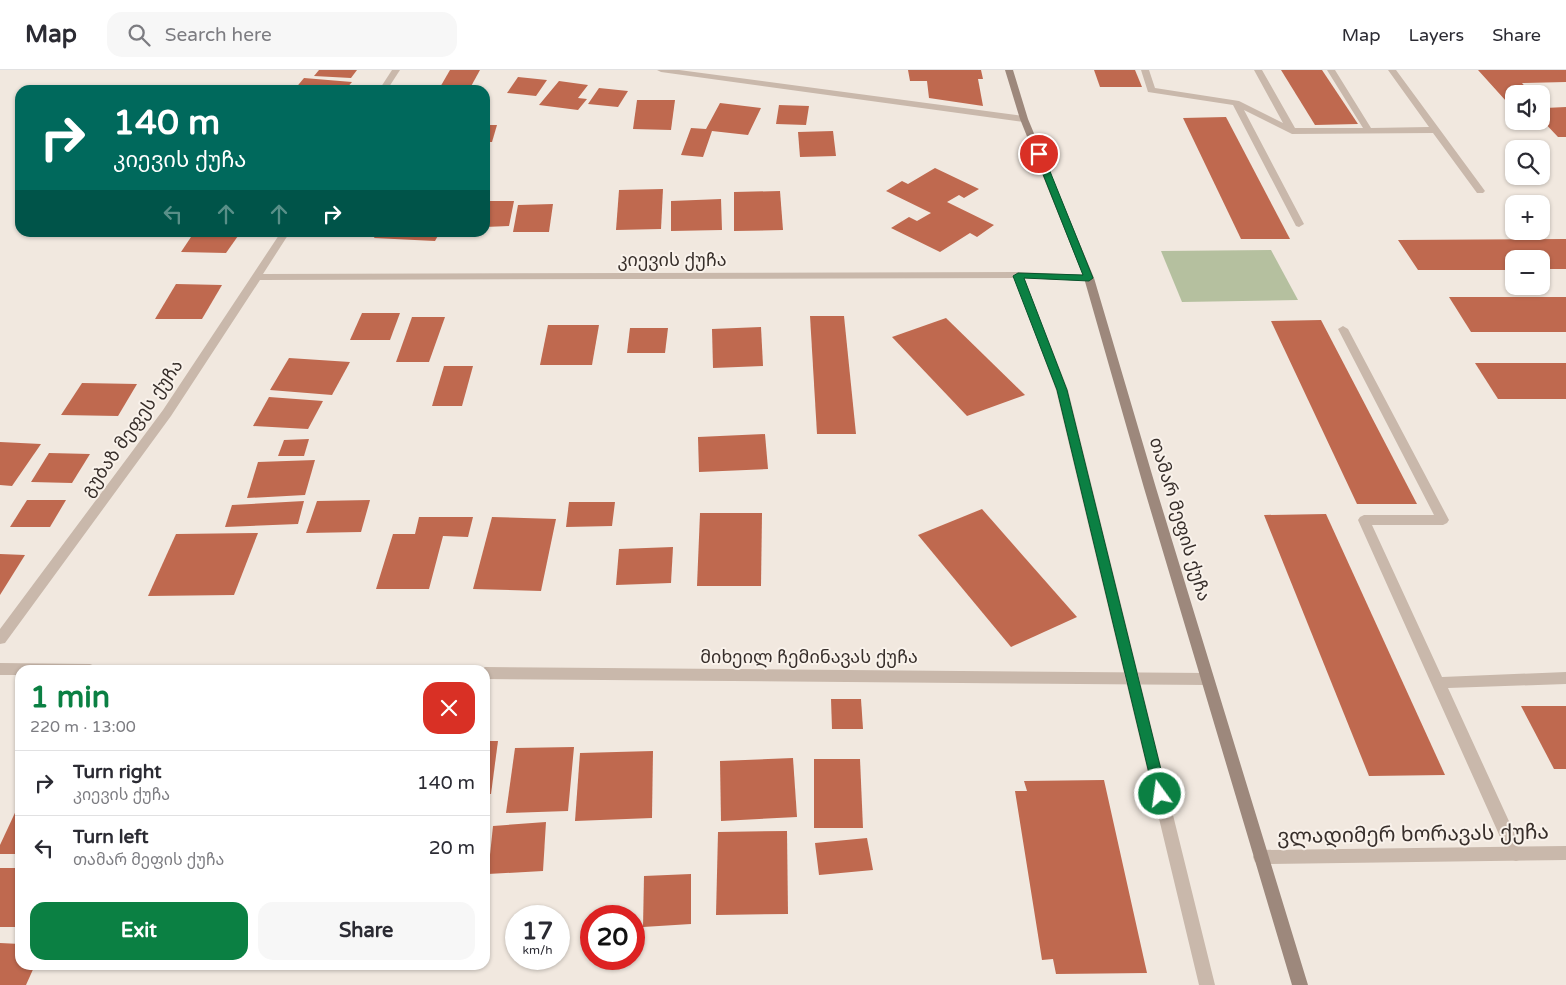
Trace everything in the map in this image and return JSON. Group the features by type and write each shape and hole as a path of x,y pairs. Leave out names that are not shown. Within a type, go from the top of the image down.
{"street":[{"path":"386,85 396,70"},
{"path":"661,70 1024,119"},
{"name":"თამარ მეფის ქუჩა","path":"1009,70 1024,119 1089,278 1207,679 1300,985"},
{"path":"1145,70 1151,90 1236,103 1292,130 1435,130"},
{"path":"1258,70 1292,130"},
{"path":"1331,70 1369,131"},
{"path":"1392,70 1480,192"},
{"path":"1236,103 1299,224"},
{"name":"გუბაზ მეფეს ქუჩა","path":"0,639 167,413 283,237"},
{"path":"1018,276 1062,390 1207,985"},
{"name":"კიევის ქუჩა","path":"256,277 1018,276 1089,278"},
{"path":"1344,329 1443,520 1364,520 1516,854"},
{"path":"0,669 15,669"},
{"name":"მიხეილ ჩემინავას ქუჩა","path":"490,673 1207,679"},
{"path":"1438,683 1566,678"},
{"name":"ვლადიმერ ხორავას ქუჩა","path":"1261,857 1566,853"}],"green space":[{"path":"1271,250 1298,300 1182,302 1161,251"}],"building":[{"path":"319,70 357,70 351,78 314,76"},
{"path":"450,70 480,70 472,85 441,85"},
{"path":"908,70 981,70 983,79 978,79 983,106 929,98 927,81 910,81"},
{"path":"1094,70 1135,70 1142,87 1100,87"},
{"path":"1281,70 1322,70 1358,124 1315,125"},
{"path":"1478,70 1566,70 1566,82 1505,85 1505,100"},
{"path":"518,77 547,80 536,96 507,93"},
{"path":"304,78 352,82 349,85 298,85"},
{"path":"559,81 588,85 578,98 587,99 578,110 539,105"},
{"path":"599,88 628,91 618,107 588,104"},
{"path":"637,100 675,100 671,130 633,129"},
{"path":"720,103 761,108 748,135 712,131 703,157 681,155 691,128 706,129"},
{"path":"779,105 809,106 806,125 776,124"},
{"path":"1566,107 1566,137 1558,137 1550,129 1550,108"},
{"path":"1226,117 1290,239 1241,239 1183,118"},
{"path":"490,125 497,125 492,142 490,142"},
{"path":"833,131 836,156 800,157 798,132"},
{"path":"935,168 979,189 964,198 959,195 947,202 994,225 977,237 970,233 940,252 891,228 909,217 917,221 931,213 886,191 902,181 908,184"},
{"path":"663,189 661,229 616,230 619,190"},
{"path":"780,191 783,230 734,231 734,192"},
{"path":"721,199 722,230 671,231 671,201"},
{"path":"490,201 514,201 509,226 490,227"},
{"path":"553,204 549,232 513,232 518,205"},
{"path":"191,237 237,237 226,253 181,252"},
{"path":"374,237 437,237 435,241"},
{"path":"1566,239 1566,269 1550,269 1550,250 1505,250 1505,270 1418,270 1398,240 1550,240"},
{"path":"176,284 222,285 202,319 155,319"},
{"path":"1449,297 1566,297 1566,332 1471,332"},
{"path":"362,313 400,313 390,340 350,340"},
{"path":"810,316 844,316 856,434 817,434"},
{"path":"412,317 445,317 429,362 396,362"},
{"path":"946,318 1025,395 967,416 892,337"},
{"path":"1321,320 1417,504 1357,504 1271,321"},
{"path":"548,325 599,325 592,365 540,365"},
{"path":"761,327 763,366 713,368 712,329"},
{"path":"630,328 668,328 665,353 627,353"},
{"path":"289,358 350,362 332,395 270,390"},
{"path":"1475,363 1566,363 1566,399 1498,399"},
{"path":"444,366 473,366 462,406 432,406"},
{"path":"82,383 137,384 118,416 61,415"},
{"path":"269,397 323,401 308,429 253,426"},
{"path":"765,434 768,469 699,472 698,437"},
{"path":"309,439 304,456 278,456 284,440"},
{"path":"0,442 41,444 12,486 0,485"},
{"path":"49,453 90,454 72,483 31,482"},
{"path":"315,460 305,495 247,498 258,462"},
{"path":"27,500 66,500 50,527 10,527"},
{"path":"370,500 361,532 306,533 317,501"},
{"path":"304,501 298,524 225,527 232,505"},
{"path":"569,502 615,502 612,526 566,527"},
{"path":"982,509 1077,617 1011,647 918,535"},
{"path":"700,513 762,513 761,586 697,586"},
{"path":"1326,514 1445,775 1369,776 1264,515"},
{"path":"419,517 473,517 468,537 443,536 429,589 376,589 393,534 415,534"},
{"path":"492,517 556,519 541,591 473,589"},
{"path":"258,533 234,595 148,596 176,534"},
{"path":"673,547 671,583 616,585 619,549"},
{"path":"0,554 25,555 0,595"},
{"path":"831,699 861,699 863,729 832,729"},
{"path":"1521,706 1566,706 1566,769 1554,769"},
{"path":"490,741 498,741 491,794"},
{"path":"574,747 568,811 506,813 515,748"},
{"path":"653,751 652,818 575,821 580,753"},
{"path":"793,758 797,817 721,821 720,761"},
{"path":"814,759 860,759 863,828 814,828"},
{"path":"1104,780 1147,973 1056,974 1053,959 1042,960 1015,791 1027,791 1024,781"},
{"path":"15,813 15,854 0,854 0,845"},
{"path":"546,822 543,871 490,874 493,826"},
{"path":"787,831 788,914 716,915 718,832"},
{"path":"867,838 873,870 819,875 815,843"},
{"path":"0,868 15,868 15,927 0,927"},
{"path":"691,874 691,924 645,927 644,876"},
{"path":"0,943 15,944 15,970 33,970 26,985 0,985"}],"route":[{"path":"1039,154 1089,278 1018,276 1062,390 1160,794"}]}
